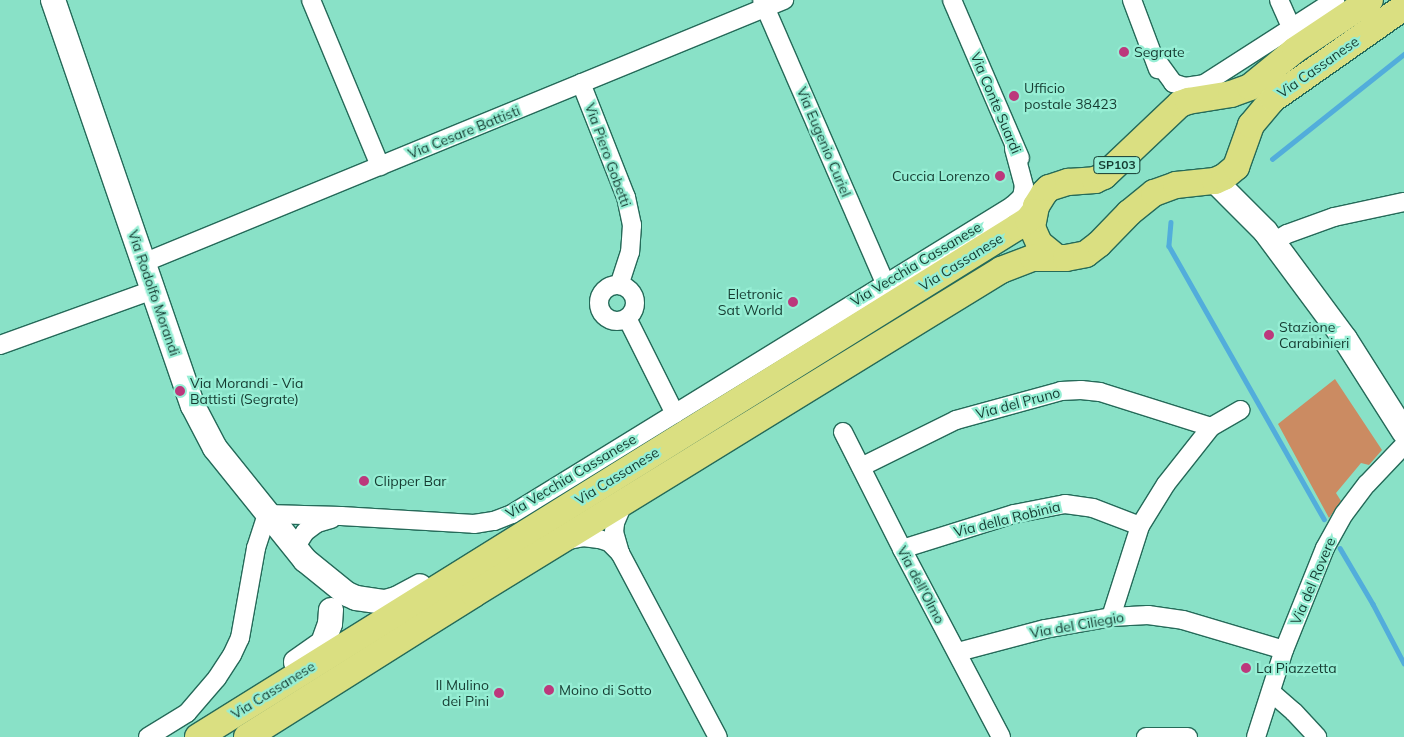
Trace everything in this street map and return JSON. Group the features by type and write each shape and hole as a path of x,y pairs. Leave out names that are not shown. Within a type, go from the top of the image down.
{"main road":[{"name":"Via Cassanese","path":"198,737 1017,228 1028,220 1044,193 1050,188 1068,182 1086,181 1104,176 1177,107 1194,99 1231,94 1250,87 1295,50 1370,0"},
{"name":"Via Cassanese","path":"247,737 392,645 1001,270 1028,260 1077,256 1093,250 1143,200 1164,188 1226,174 1240,159 1244,140 1255,120 1272,100 1404,7"},
{"path":"1194,99 1222,103 1230,108 1239,120 1244,140"},
{"path":"1035,209 1032,226 1034,234 1044,248 1056,257"}],"street":[{"name":"Via Rodolfo Morandi","path":"53,0 198,419 225,462 300,554 337,587 356,598 385,602 396,599 456,564 484,558"},
{"path":"311,0 380,166"},
{"name":"Via Cesare Battisti","path":"143,263 581,83 764,4 784,0"},
{"name":"Via Conte Suardi","path":"952,0 1014,148 1033,186 1035,209"},
{"path":"1132,0 1165,84 1172,92 1194,99"},
{"path":"1279,0 1292,28"},
{"path":"1156,58 1173,83 1185,87 1198,85 1213,79 1335,0"},
{"name":"Via Eugenio Curiel","path":"764,4 885,283"},
{"name":"Via Piero Gobetti","path":"581,83 626,197 632,225 630,252 619,285"},
{"name":"Via Vecchia Cassanese","path":"267,514 342,516 474,524 494,521 512,514 1018,201 1022,197 1024,186 1014,148"},
{"path":"1226,174 1266,233 1349,344 1404,432"},
{"path":"1266,233 1287,234 1334,217 1404,202"},
{"path":"613,285 619,285 628,288 634,296 635,306 627,318 616,322 601,313 598,301 603,291 613,285"},
{"path":"0,345 153,290"},
{"path":"627,318 675,414"},
{"name":"Via del Pruno","path":"861,467 956,420 1061,391 1081,390 1100,392 1210,426"},
{"path":"1111,617 1140,526 1175,471 1210,426 1241,410"},
{"name":"Via dell'Olmo","path":"843,432 1001,737"},
{"name":"Via del Rovere","path":"1256,737 1284,650 1325,548 1344,514 1367,484 1404,445"},
{"path":"623,504 615,522 614,532 620,553 718,737"},
{"name":"Via della Robinia","path":"902,549 1014,514 1059,504 1093,508 1140,526"},
{"path":"148,737 187,713 217,678 232,655 240,638 256,548 267,514"},
{"path":"300,554 305,532 317,524 342,516"},
{"path":"558,544 572,539 592,537 609,542 620,553"},
{"name":"Via Rodolfo Morandi","path":"300,554 331,610 346,628 360,636"},
{"path":"307,699 314,686 350,659 360,636 361,618 356,598"},
{"path":"217,737 224,732 237,712 243,698 254,688 312,652 323,643 330,624 331,610"},
{"name":"Via del Ciliegio","path":"958,652 1027,633 1111,617 1148,615 1170,617 1284,650"},
{"path":"360,636 392,645"},
{"path":"1270,692 1294,712 1318,737"},
{"path":"1146,737 1188,737"}],"shaded area":[{"path":"1335,379 1382,450 1369,465 1361,463 1336,493 1341,501 1329,518 1278,424"}],"waterway":[{"path":"1272,159 1404,54"},
{"path":"1171,222 1169,246 1324,519"},
{"path":"1340,548 1373,604 1404,663"}],"place":[{"name":"Segrate","path":"1124,52"},
{"name":"Ufficio postale 38423","path":"1014,96"},
{"name":"Cuccia Lorenzo","path":"1000,176"},
{"name":"Eletronic Sat World","path":"793,302"},
{"name":"Stazione Carabinieri","path":"1269,335"},
{"name":"Via Morandi - Via Battisti (Segrate)","path":"180,391"},
{"name":"Clipper Bar","path":"364,481"},
{"name":"La Piazzetta","path":"1246,668"},
{"name":"Moino di Sotto","path":"549,690"},
{"name":"Il Mulino dei Pini","path":"499,693"}]}
